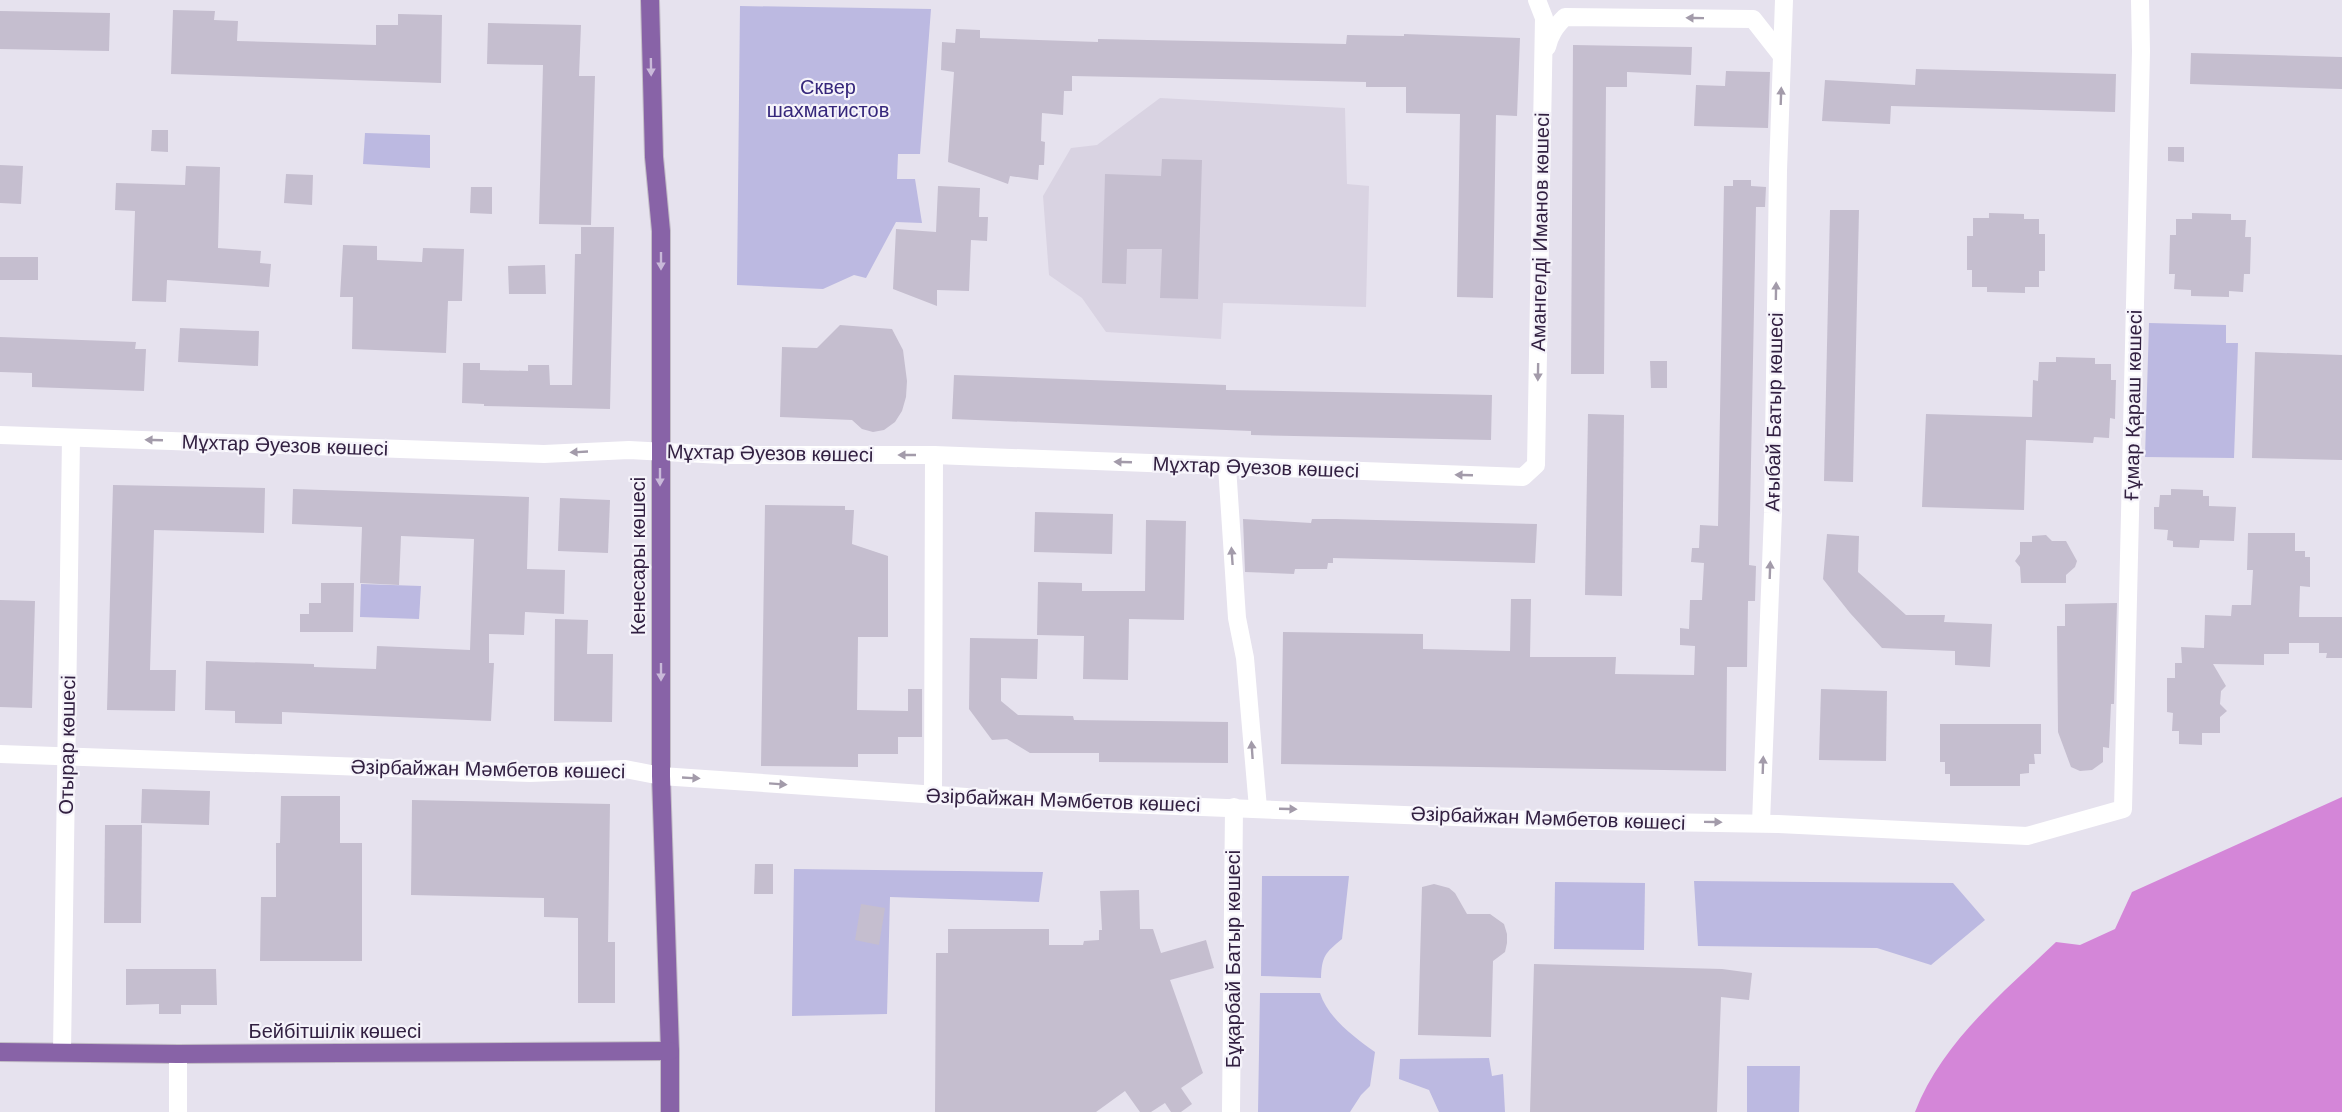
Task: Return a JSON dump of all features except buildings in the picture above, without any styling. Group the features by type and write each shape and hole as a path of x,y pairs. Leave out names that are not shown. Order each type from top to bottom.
{"main road":[{"name":"Кенесары көшесі","path":"650,0 654,157 661,231 661,776 670,1112"},
{"name":"Бейбітшілік көшесі","path":"0,1052 178,1054 670,1051"}],"street":[{"name":"Амангелді Иманов көшесі","path":"1536,465 1544,18 1537,0"},
{"name":"Ағыбай Батыр көшесі","path":"1761,823 1773,513 1778,171 1784,0"},
{"name":"Ғұмар Қараш көшесі","path":"2123,809 2141,62 2140,0"},
{"path":"1543,64 1549,36 1565,17 1753,20 1782,56"},
{"name":"Мұхтар Әуезов көшесі","path":"0,435 544,454 629,450 722,455 934,455 1523,477 1536,465"},
{"name":"Отырар көшесі","path":"62,1052 71,438"},
{"path":"933,796 934,455"},
{"path":"1227,466 1237,618 1245,658 1258,808"},
{"name":"Әзірбайжан Мәмбетов көшесі","path":"0,754 530,773 625,769 661,776 933,796 1533,820 1761,823 2026,836 2123,809"},
{"name":"Бұқарбай Батыр көшесі","path":"1231,1112 1234,807"},
{"path":"178,1054 178,1112"}],"shaded area":[{"path":"1160,98 1345,108 1347,184 1369,186 1366,307 1223,303 1221,339 1106,332 1082,298 1049,275 1043,196 1071,148 1097,145"},
{"path":"2342,797 2342,1112 1915,1112 1941,1063 1958,1041 1995,1000 2056,942 2080,945 2115,929 2132,892"}],"green space":[{"name":"Сквер шахматистов","path":"740,6 931,9 920,154 898,154 897,179 915,179 922,223 896,222 866,278 854,275 823,289 737,285"},
{"path":"365,133 430,135 430,168 363,164"},
{"path":"2149,323 2226,325 2226,343 2238,343 2234,458 2145,457"},
{"path":"361,584 421,586 419,619 360,617"},
{"path":"794,869 1043,872 1039,902 890,897 887,1014 792,1016"},
{"path":"1262,876 1349,876 1342,939 1326,956 1322,965 1321,978 1261,976"},
{"path":"1694,881 1953,883 1985,920 1931,965 1877,948 1698,946"},
{"path":"1555,882 1645,883 1644,950 1554,949"},
{"path":"1260,993 1320,993 1335,1019 1375,1052 1370,1086 1350,1112 1258,1112"},
{"path":"1489,1058 1492,1076 1503,1074 1505,1112 1439,1112 1429,1090 1399,1079 1400,1059"},
{"path":"1747,1066 1800,1066 1799,1112 1747,1112"}]}
